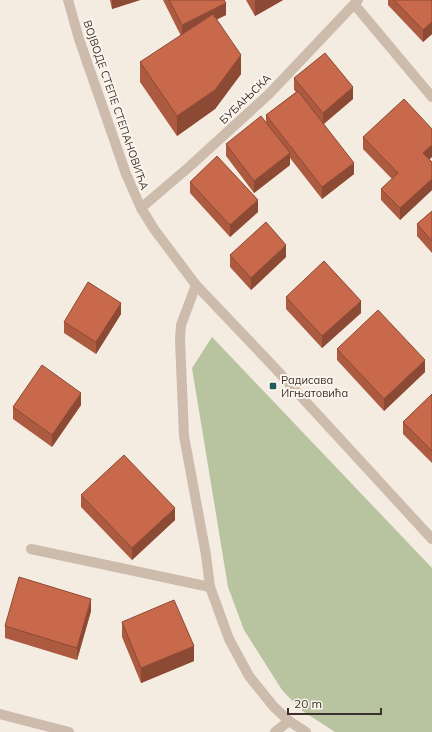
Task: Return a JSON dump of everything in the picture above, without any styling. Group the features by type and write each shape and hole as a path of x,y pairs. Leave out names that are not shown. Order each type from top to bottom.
{"street":[{"name":"ВОЈВОДЕ СТЕПЕ СТЕПАНОВИЋА","path":"68,0 99,100 126,174 141,208 154,229 196,285 273,366 432,539"},
{"name":"БУБАЊСКА","path":"141,208 189,167 269,94 356,2"},
{"path":"356,2 432,97"},
{"path":"196,285 181,325 180,340 184,436 206,555 210,587 229,639 249,676 274,707 289,721 306,732"},
{"path":"31,549 210,587"},
{"path":"0,714 69,732"},
{"path":"275,732 289,721"}],"green space":[{"path":"212,337 432,568 432,732 335,732 301,710 282,690 244,630 228,587 192,368"}],"building":[{"path":"169,0 224,0 226,3 182,25"},
{"path":"394,0 432,0 432,22 423,30"},
{"path":"213,14 241,55 215,90 177,116 140,62"},
{"path":"325,53 353,87 323,113 294,78"},
{"path":"298,91 354,163 322,187 266,115"},
{"path":"404,99 432,129 432,145 423,153 432,162 432,179 400,208 381,189 398,173 363,137"},
{"path":"261,116 290,153 254,181 226,144"},
{"path":"217,156 258,200 230,225 190,182"},
{"path":"432,211 432,241 417,224"},
{"path":"266,222 286,245 251,278 230,255"},
{"path":"324,261 361,301 322,336 286,297"},
{"path":"88,282 121,303 96,342 64,322"},
{"path":"378,310 425,360 384,399 337,349"},
{"path":"42,365 81,393 52,435 13,407"},
{"path":"432,394 432,451 403,422"},
{"path":"124,455 175,508 132,548 81,495"},
{"path":"19,577 91,599 77,648 5,626"},
{"path":"174,600 194,646 141,668 122,622"}],"place":[{"name":"Радисава Игњатовића","path":"273,386"}]}
